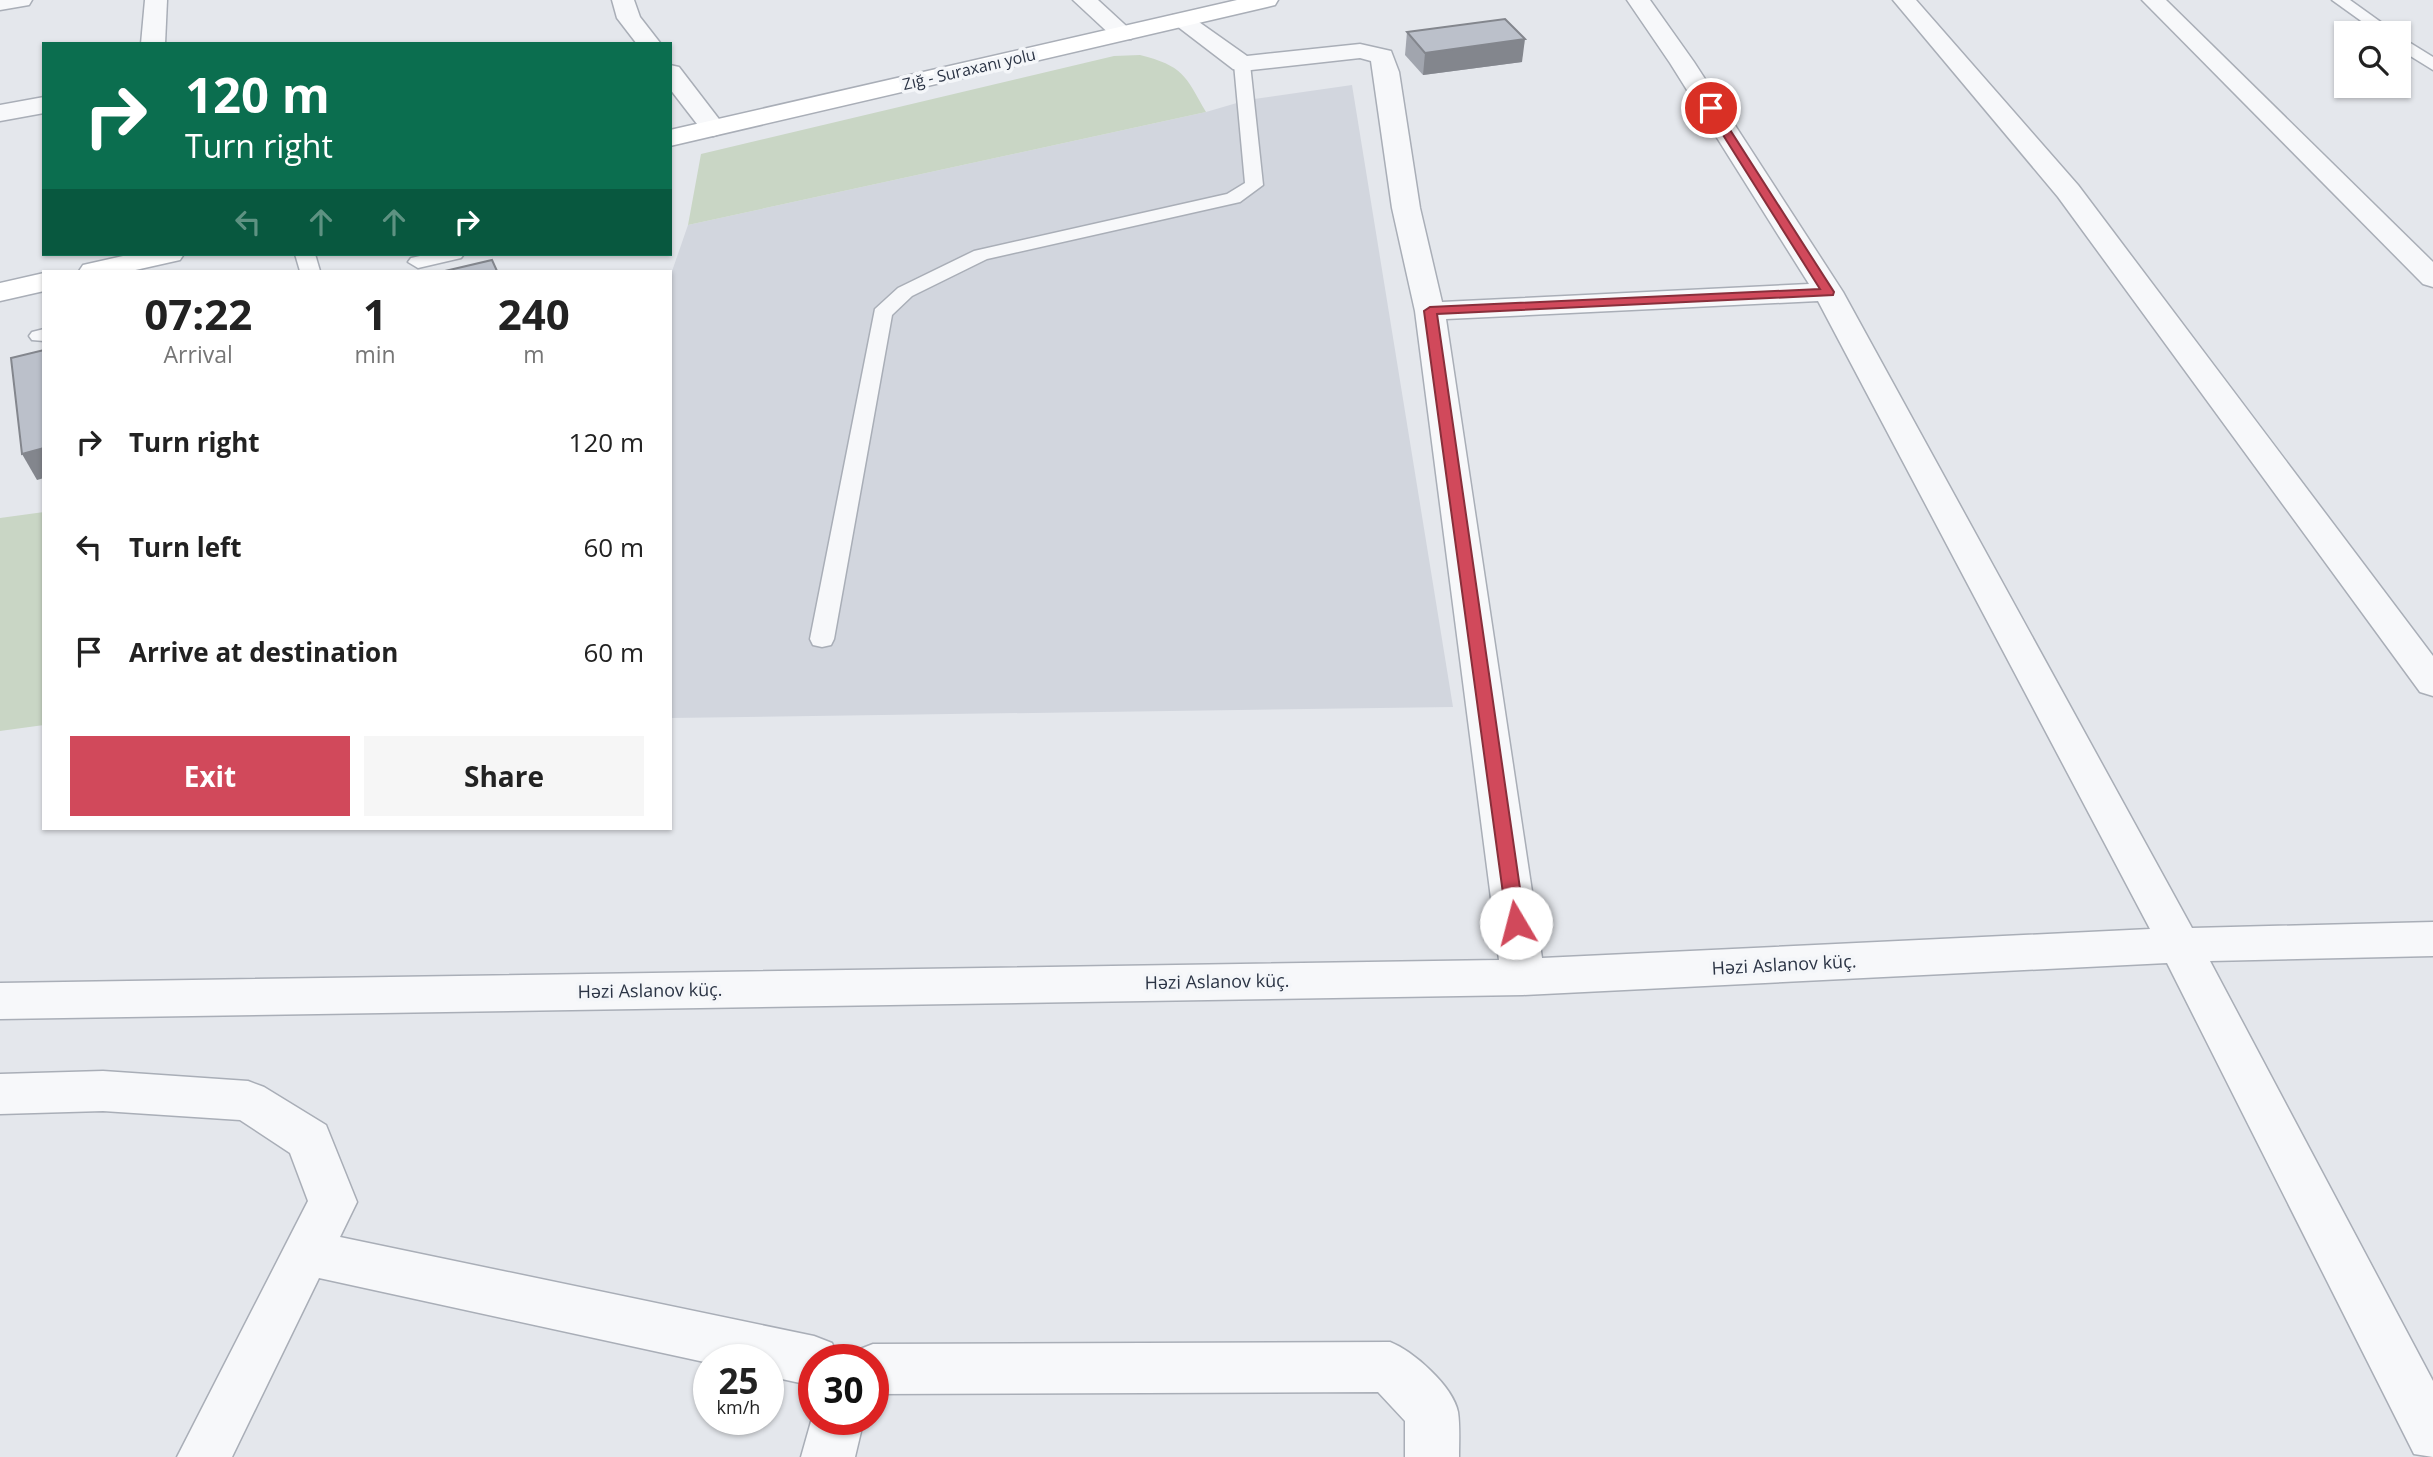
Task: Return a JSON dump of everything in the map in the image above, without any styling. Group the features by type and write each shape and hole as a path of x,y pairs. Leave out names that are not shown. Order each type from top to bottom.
{"main road":[{"name":"Zığ - Suraxanı yolu","path":"672,138 1268,0"},
{"path":"98,270 161,256"},
{"path":"0,292 42,282"}],"street":[{"path":"0,3 21,0"},
{"path":"153,42 156,0"},
{"path":"623,0 629,18 647,42"},
{"path":"1084,0 1123,34"},
{"path":"1638,0 1682,62 1828,292 2180,945 2433,1435"},
{"path":"1904,0 2068,191 2433,683"},
{"path":"2153,0 2433,278"},
{"path":"1181,20 1242,64 1360,51 1382,56 1387,72 1406,208 1430,311 1523,977"},
{"path":"672,75 713,128"},
{"path":"0,113 42,105"},
{"path":"1430,311 1828,292"},
{"name":"Həzi Aslanov küç.","path":"0,1001 1523,977 2180,945 2433,939"},
{"path":"0,1094 103,1091 248,1101 309,1140 334,1202 204,1457"},
{"path":"306,1253 798,1358"},
{"path":"889,1369 1390,1367 1431,1411 1432,1457"},
{"path":"828,1457 833,1435"}],"lane":[{"path":"2340,0 2371,21"},
{"path":"2411,49 2433,65"},
{"path":"822,639 882,313 905,292 981,255 1233,198 1254,185 1242,64"},
{"path":"418,262 445,256"}],"shaded area":[{"path":"1352,85 1453,707 672,718 672,271 688,225 1206,112 1247,100"}],"green space":[{"path":"1140,55 1166,63 1181,74 1206,112 688,225 701,154 1114,56"},
{"path":"42,512 42,725 0,731 0,518"}],"building":[{"path":"1505,19 1525,39 1425,53 1407,32"},
{"path":"492,260 497,270 449,270"},
{"path":"42,350 42,449 22,454 11,358"}],"route":[{"path":"1516,923 1430,311 1828,292 1711,108"}]}
